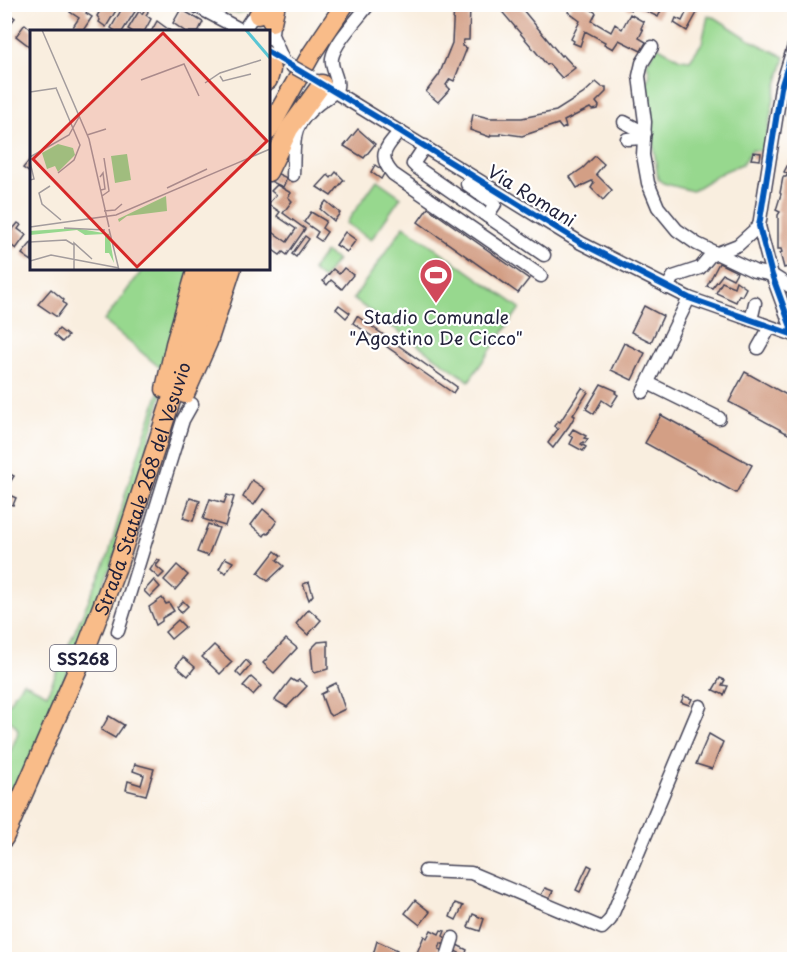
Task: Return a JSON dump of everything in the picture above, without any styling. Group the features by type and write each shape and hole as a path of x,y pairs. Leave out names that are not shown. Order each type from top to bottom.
{"highway":[{"path":"270,127 312,53 345,4"},
{"path":"270,73 277,58"},
{"path":"270,168 289,129 323,84"},
{"name":"SS268","path":"150,468 157,424 175,345 196,270"},
{"name":"Strada Statale 268 del Vesuvio","path":"4,838 93,631 117,567 213,270"},
{"name":"SS268","path":"150,468 171,429 202,356 231,270"}],"street":[{"path":"192,4 242,30"},
{"path":"293,175 297,126 312,108 323,84 338,84 331,61 335,49 369,4"},
{"path":"221,18 267,20"},
{"path":"246,30 247,25 267,20"},
{"path":"270,31 277,58"},
{"path":"792,334 772,275 759,226 781,88 795,46"},
{"path":"652,47 642,63 639,76 644,135 643,155 648,183 658,207 677,230 697,244 753,271 772,275 795,289"},
{"name":"Via Romani","path":"277,58 581,243 689,298 792,334"},
{"path":"624,123 644,135"},
{"path":"400,131 385,149 383,159 386,167 541,276"},
{"path":"627,139 644,135"},
{"path":"425,146 413,164 416,167 544,255"},
{"path":"467,184 495,204 487,216"},
{"path":"667,288 673,277 700,268 710,256 744,241 759,226"},
{"path":"689,298 645,387 719,418"},
{"path":"751,320 755,303"},
{"path":"758,348 770,327"},
{"path":"118,631 183,420 192,404"},
{"path":"425,871 471,873 602,928 610,921 700,706"},
{"path":"446,960 453,938"}],"green space":[{"path":"205,5 261,5 240,13 233,13"},
{"path":"708,16 716,18 750,40 785,57 775,92 764,151 752,150 742,164 723,172 692,191 663,183 658,179 651,126 643,89 650,75 647,63 657,46 680,59 690,60 702,43"},
{"path":"377,180 401,197 371,240 346,223"},
{"name":"Stadio Comunale \"Agostino De Cicco\"","path":"404,226 520,308 469,381 353,299"},
{"path":"325,252 337,260 323,279 312,270"},
{"path":"142,270 193,270 165,372 104,321"},
{"path":"163,380 165,383 131,507 111,566 5,824 5,763 18,730 5,717 5,708 23,682 47,694 109,554 126,491"}],"building":[{"path":"104,4 120,4 106,27 99,22 97,16"},
{"path":"130,4 136,10 123,30 114,30 111,28 124,5"},
{"path":"454,4 470,5 469,40 464,40 462,46 467,48 454,81 450,79 446,85 450,89 438,102 426,92 439,75 452,43"},
{"path":"494,4 518,4 561,56 563,55 575,68 562,78 549,64 547,65"},
{"path":"572,4 582,6 583,4 596,13 592,21 611,32 615,24 622,29 630,14 644,22 639,38 646,42 641,51 619,40 613,49 585,31 580,46 573,43 571,39 580,21 568,12"},
{"path":"664,4 658,17 634,5 631,10 626,8 628,5"},
{"path":"79,5 88,10 86,13 92,17 83,30 71,30 79,18 70,12 74,6 76,8"},
{"path":"689,7 698,11 687,31 674,23 676,18 682,21"},
{"path":"147,9 146,15 151,19 145,30 128,29 139,11 142,14"},
{"path":"181,9 203,22 199,30 183,30 173,23"},
{"path":"4,10 15,18 11,23 4,18"},
{"path":"157,21 169,30 152,30"},
{"path":"25,24 32,30 29,46 16,36"},
{"path":"596,82 606,87 606,92 596,102 598,109 590,108 564,121 566,127 562,129 558,124 522,136 501,133 501,135 490,137 470,130 473,114 489,118 522,118 556,111 583,94"},
{"path":"358,129 375,144 364,158 344,146"},
{"path":"753,152 761,153 760,160 751,159"},
{"path":"793,155 794,187 792,194 794,195 790,210 790,229 793,229 794,265 784,268 780,253 782,252 778,249 778,215 780,212 776,210 783,177 788,174 784,172"},
{"path":"595,156 604,164 596,174 612,190 603,200 591,188 594,183 592,181 577,188 570,177"},
{"path":"30,159 30,173 23,168"},
{"path":"375,165 385,172 381,179 371,172"},
{"path":"274,172 287,178 283,187 270,181"},
{"path":"336,172 344,180 331,196 317,187 328,175 331,178"},
{"path":"277,185 291,193 288,197 292,201 283,213 305,229 287,255 283,252 280,255 270,248 272,244 270,243 270,230 287,242 296,229 277,216 280,212 270,205 276,195 271,191"},
{"path":"326,201 340,213 334,221 320,209"},
{"path":"428,208 529,279 518,293 418,222"},
{"path":"311,212 326,221 322,228 327,232 321,241 315,237 318,232 304,222"},
{"path":"18,223 21,225 18,229 26,235 16,249 7,242 11,236 9,234"},
{"path":"345,232 356,240 347,252 336,245"},
{"path":"305,236 309,239 296,257 292,254"},
{"path":"30,244 30,260 22,254"},
{"path":"719,263 737,272 733,279 723,274 712,288 707,286"},
{"path":"344,268 353,275 342,289 331,280 327,285 323,281 333,269 339,274"},
{"path":"736,281 746,288 736,302 716,293 722,282 734,287"},
{"path":"51,289 64,300 66,305 57,317 38,304"},
{"path":"339,305 350,313 346,318 336,309"},
{"path":"644,306 663,316 651,342 631,332"},
{"path":"357,316 457,387 453,393 353,323"},
{"path":"59,329 68,336 62,342 54,335"},
{"path":"624,343 645,353 632,380 611,370"},
{"path":"745,372 794,399 792,436 729,402"},
{"path":"601,384 617,391 615,393 618,395 611,406 602,400 594,414 586,409"},
{"path":"582,388 588,392 573,415 575,416 569,426 553,448 548,443 558,429 554,426 558,421 560,422"},
{"path":"661,415 752,465 736,493 645,443"},
{"path":"573,429 588,439 581,444 586,447 583,451 570,444 573,438 569,435"},
{"path":"4,471 14,476 4,492"},
{"path":"252,480 265,489 254,505 243,497"},
{"path":"7,494 16,498 13,505 4,502"},
{"path":"227,495 234,497 225,526 203,519 210,499 224,503"},
{"path":"190,498 200,501 193,521 183,518"},
{"path":"263,509 277,521 264,536 251,525"},
{"path":"208,524 219,528 208,556 197,552"},
{"path":"275,551 281,556 277,560 284,566 268,581 258,573"},
{"path":"225,558 233,562 226,573 219,569"},
{"path":"157,559 160,561 156,566 164,573 159,578 150,570"},
{"path":"177,565 188,575 175,590 164,580"},
{"path":"154,580 160,587 150,597 144,591"},
{"path":"309,582 313,595 309,600 303,584"},
{"path":"162,598 174,611 162,618 162,621 156,625 149,607"},
{"path":"183,601 188,606 181,613 177,607"},
{"path":"309,609 321,620 308,635 296,624"},
{"path":"178,620 185,627 171,639 165,632"},
{"path":"286,639 297,648 274,673 263,663"},
{"path":"328,641 328,669 315,673 311,649 318,642"},
{"path":"214,645 232,662 220,674 202,657"},
{"path":"183,657 195,667 188,676 176,666"},
{"path":"246,660 251,665 241,677 236,672"},
{"path":"251,677 261,686 253,695 243,686"},
{"path":"720,678 725,680 722,685 728,686 724,695 713,690"},
{"path":"291,679 296,682 299,680 307,686 287,707 275,700"},
{"path":"336,683 345,709 331,716 321,694 327,691 326,688"},
{"path":"684,696 692,699 689,705 681,702"},
{"path":"109,716 124,725 115,738 101,730"},
{"path":"709,734 723,742 712,769 696,764"},
{"path":"135,764 154,769 146,795 126,790 128,781 141,785 144,775 133,771"},
{"path":"588,865 592,867 580,892 576,890"},
{"path":"545,888 553,891 549,899 541,895"},
{"path":"415,900 430,912 420,925 405,913"},
{"path":"455,903 463,906 456,920 450,917"},
{"path":"473,914 484,919 480,931 468,927"},
{"path":"431,930 439,934 441,930 445,931 444,945 441,943 439,949 444,951 441,960 422,960 416,955 424,936 427,938"},
{"path":"377,941 397,950 393,959 372,958"},
{"path":"455,944 467,950 465,956 455,951"}],"cycle path":[{"path":"790,333 791,327 772,275 759,226 781,88 794,46"},
{"path":"270,53 581,243 689,298 794,335"}],"place":[{"name":"Stadio Comunale \"Agostino De Cicco\"","path":"436,304"}]}
